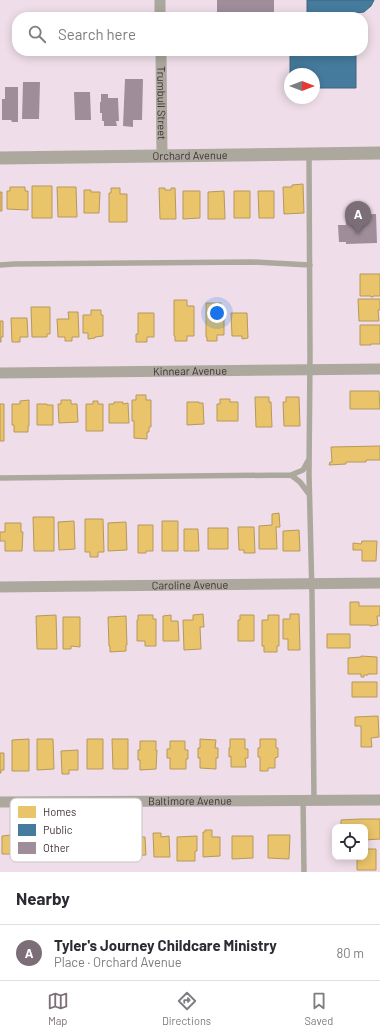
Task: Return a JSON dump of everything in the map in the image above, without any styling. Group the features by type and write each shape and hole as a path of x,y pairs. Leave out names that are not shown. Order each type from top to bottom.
{"street":[{"path":"160,0 160,12"},
{"name":"Trumbull Street","path":"161,56 162,156"},
{"name":"Orchard Avenue","path":"0,158 380,153"},
{"name":"Kinnear Avenue","path":"0,373 380,369"},
{"name":"Caroline Avenue","path":"0,587 380,583"},
{"name":"Baltimore Avenue","path":"142,801 380,800"},
{"name":"Baltimore Avenue","path":"0,802 10,802"}],"lane":[{"path":"304,872 308,800 312,584 310,494 309,154"},
{"path":"0,265 131,262 252,262 310,265"},
{"path":"0,478 291,475 303,470 310,458"},
{"path":"291,475 300,482 310,494"}],"building: Homes":[{"path":"303,184 304,213 284,214 283,187 292,187 292,185"},
{"path":"32,186 52,186 52,218 32,218"},
{"path":"10,187 25,187 25,191 28,191 28,210 7,209 7,191 10,191"},
{"path":"57,187 76,187 77,217 58,217"},
{"path":"111,188 120,188 120,194 127,194 127,222 109,222 109,193 111,193"},
{"path":"159,188 171,190 171,188 175,188 176,219 160,219"},
{"path":"84,190 100,192 99,213 84,213"},
{"path":"183,191 200,191 200,218 183,219"},
{"path":"224,191 225,219 208,219 208,192"},
{"path":"234,191 250,191 250,218 234,218"},
{"path":"258,191 274,191 274,218 259,218"},
{"path":"0,192 2,192 2,211 0,211"},
{"path":"360,274 380,274 380,296 360,296"},
{"path":"358,299 380,299 380,310 378,310 379,321 359,321"},
{"path":"174,300 187,300 187,306 194,306 194,336 187,336 187,341 175,341"},
{"path":"206,303 221,303 221,307 224,307 224,335 217,335 217,341 207,341"},
{"path":"31,307 50,307 50,334 47,334 47,337 32,337"},
{"path":"91,310 101,310 101,315 103,315 103,336 88,339 88,333 83,333 83,315 91,315"},
{"path":"68,312 78,312 79,337 72,337 72,341 65,341 65,337 58,337 57,319 69,319"},
{"path":"138,313 154,313 154,337 147,337 147,342 136,342 136,334 138,334"},
{"path":"231,313 247,313 248,338 242,339 242,336 232,336"},
{"path":"11,318 27,318 28,337 20,337 20,342 12,342"},
{"path":"0,321 3,321 3,337 1,337 1,342 0,342"},
{"path":"360,325 380,325 380,344 360,345"},
{"path":"350,391 379,391 380,409 350,409"},
{"path":"136,395 146,395 146,400 151,400 151,427 149,427 149,432 147,432 147,439 134,438 132,400 136,400"},
{"path":"255,397 269,397 269,402 271,402 272,427 256,427"},
{"path":"286,397 299,397 300,426 284,426 283,402 286,402"},
{"path":"220,399 230,399 230,402 238,402 238,421 217,421 217,404 220,404"},
{"path":"29,400 28,432 14,432 14,425 12,425 12,404 20,404 20,401"},
{"path":"61,400 71,400 71,404 77,404 78,422 59,423 58,404 61,404"},
{"path":"93,401 98,401 98,404 103,404 103,431 86,431 86,404 93,404"},
{"path":"114,402 123,402 123,404 128,403 129,423 109,423 109,404 114,404"},
{"path":"187,402 203,403 204,424 187,425"},
{"path":"0,404 4,404 4,441 0,441"},
{"path":"37,404 53,405 53,425 37,425"},
{"path":"380,446 380,460 366,460 366,462 346,462 346,464 329,465 330,462 332,462 331,447"},
{"path":"279,513 280,527 276,527 277,549 259,549 259,526 272,525 272,514"},
{"path":"33,517 54,517 54,551 34,551"},
{"path":"85,519 103,519 104,552 98,552 98,557 90,557 90,552 85,552"},
{"path":"74,521 75,549 59,550 58,522"},
{"path":"162,521 178,521 178,551 162,551"},
{"path":"126,522 127,550 108,551 108,523"},
{"path":"5,523 21,523 21,532 23,532 22,551 5,551 5,541 0,541 0,532 5,532"},
{"path":"138,525 153,525 153,551 138,553"},
{"path":"238,527 254,527 255,553 244,553 244,550 239,550"},
{"path":"208,528 228,528 228,549 208,549"},
{"path":"184,529 198,529 199,551 184,551"},
{"path":"299,530 300,551 283,551 283,531"},
{"path":"362,541 377,541 376,561 362,561 362,550 353,550 353,543 361,544"},
{"path":"350,602 359,602 359,606 380,606 380,616 377,616 378,625 350,625"},
{"path":"203,614 204,627 200,627 201,649 184,650 183,620 193,620 193,615"},
{"path":"290,614 299,614 300,650 288,650 288,639 283,639 283,619 290,619"},
{"path":"56,615 57,649 37,649 36,616"},
{"path":"138,615 153,615 153,619 156,619 156,646 145,646 145,641 137,641"},
{"path":"171,615 171,621 178,621 179,641 163,641 163,616"},
{"path":"240,615 254,615 254,641 238,641 238,620 240,620"},
{"path":"268,615 279,615 279,646 277,646 277,652 264,652 264,646 262,646 262,620 268,620"},
{"path":"126,616 126,651 110,652 108,617"},
{"path":"63,617 80,617 80,647 71,646 71,649 63,649"},
{"path":"327,634 350,634 350,648 327,648"},
{"path":"361,656 377,657 377,674 368,674 361,677 361,674 348,674 348,658"},
{"path":"352,682 377,682 377,697 352,697"},
{"path":"378,716 379,737 371,738 372,747 361,747 361,726 355,726 355,717"},
{"path":"29,739 29,771 12,771 12,740"},
{"path":"37,739 53,739 54,769 37,770"},
{"path":"87,739 103,739 103,769 87,769"},
{"path":"112,739 128,739 128,769 113,769"},
{"path":"200,739 216,740 215,748 218,748 218,758 216,758 216,769 200,768 198,748 200,748"},
{"path":"230,739 245,739 245,749 248,749 248,758 245,758 246,767 231,767 231,756 229,757"},
{"path":"260,739 276,739 278,757 275,758 275,768 268,768 268,771 260,771 260,757 258,757 258,748 260,748"},
{"path":"140,741 156,741 156,769 140,770 138,750 140,750"},
{"path":"170,741 185,741 185,750 188,750 186,769 170,769 170,758 167,758 167,749 170,749"},
{"path":"78,750 78,770 69,770 69,774 62,774 61,751"},
{"path":"0,753 4,753 4,770 1,770 1,773 0,773"},
{"path":"380,819 380,839 368,840 368,824 341,824 341,820"},
{"path":"205,830 212,830 212,837 220,837 220,856 203,857 203,832 205,832"},
{"path":"153,833 161,833 161,837 169,836 170,857 154,857"},
{"path":"10,835 10,854 2,854 2,836"},
{"path":"268,835 290,835 289,859 268,858"},
{"path":"197,836 195,861 177,861 177,837"},
{"path":"232,836 253,836 253,858 232,859"},
{"path":"142,837 145,837 146,855 142,855"},
{"path":"368,849 376,849 376,870 357,870 357,860 368,860"}],"building: Public":[{"path":"307,0 374,0 371,6 364,12 307,12"},
{"path":"290,56 356,56 356,88 320,88 320,68 290,68"}],"building: Other":[{"path":"217,0 274,0 274,12 217,12"},
{"path":"125,79 143,79 142,120 133,120 133,127 123,126"},
{"path":"23,82 40,82 39,119 22,119"},
{"path":"5,87 18,87 18,122 2,120 2,99 5,99"},
{"path":"74,92 90,92 91,120 75,120"},
{"path":"101,94 108,94 108,98 118,98 119,121 116,121 117,126 104,126 104,121 102,121 102,113 100,113"},
{"path":"376,214 377,243 346,244 346,242 339,242 338,225 346,225 345,215"}],"place":[{"name":"Tyler's Journey Childcare Ministry","path":"358,234"}]}
